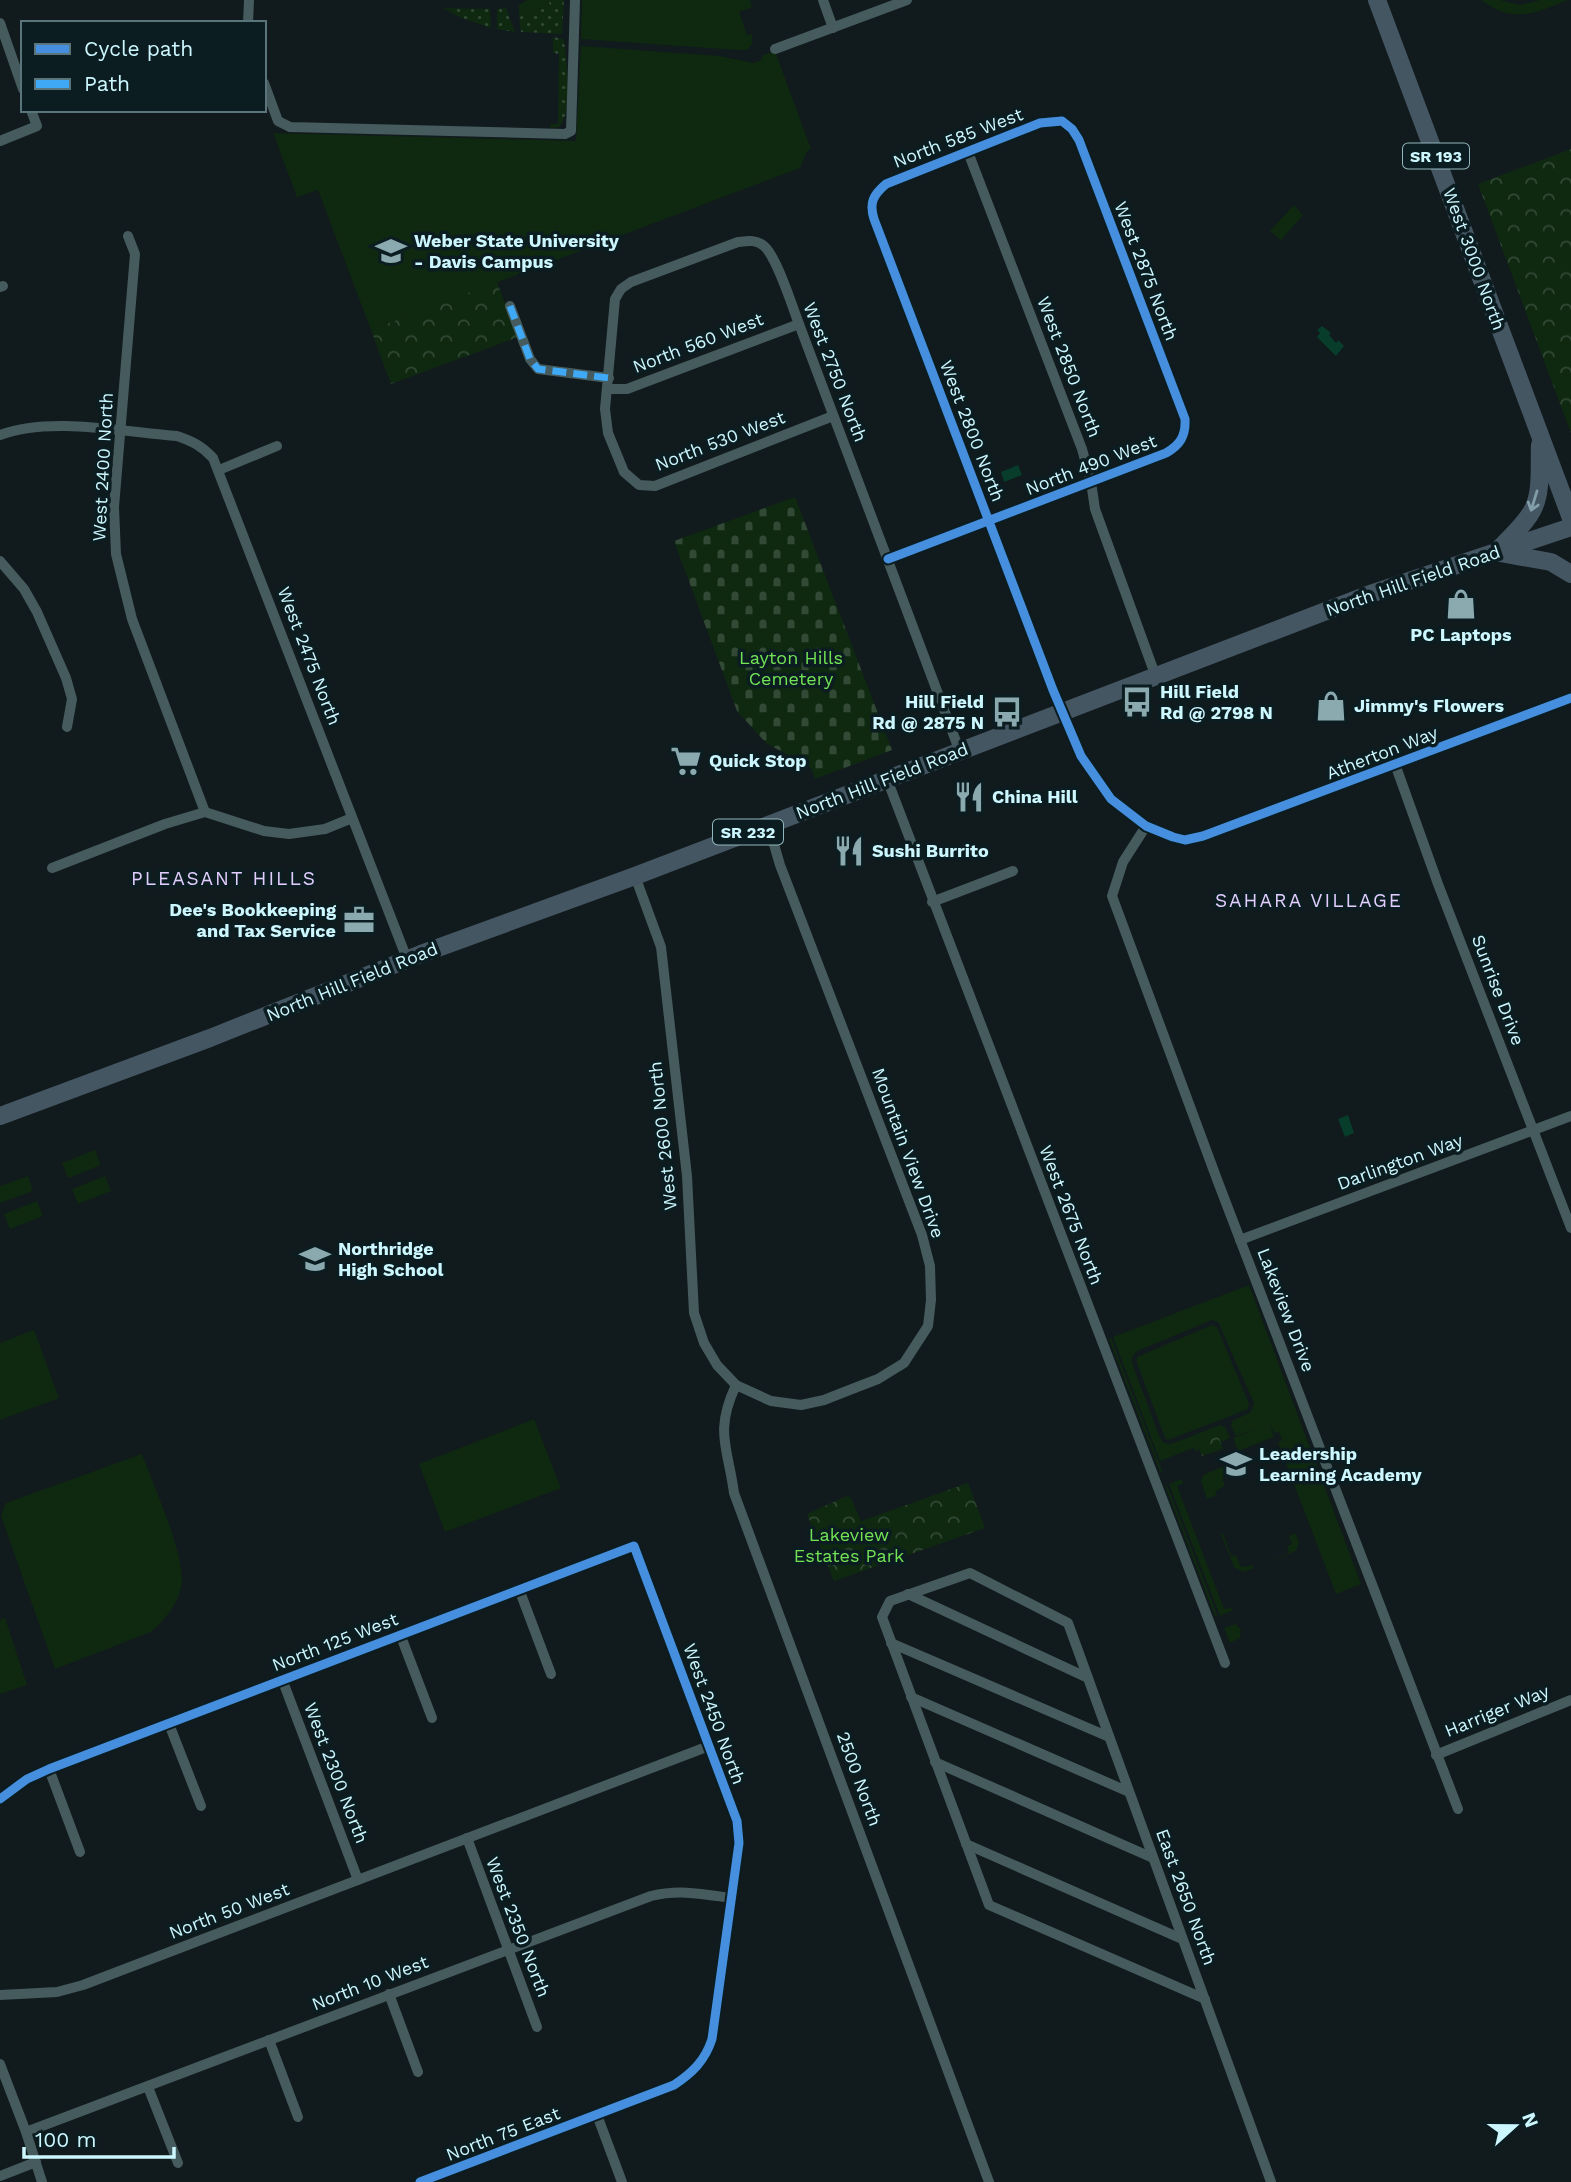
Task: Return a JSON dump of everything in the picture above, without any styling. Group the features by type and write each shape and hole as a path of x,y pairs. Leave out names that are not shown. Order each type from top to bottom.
{"main road":[{"name":"West 3000 North","path":"1377,0 1571,518"},
{"path":"1497,552 1529,516 1534,506 1538,490 1540,438"},
{"path":"1548,457 1571,474"},
{"name":"North Hill Field Road","path":"0,1116 1373,593 1571,527"},
{"path":"1497,552 1551,562 1571,574"}],"street":[{"path":"248,21 249,0"},
{"path":"266,88 278,121 290,127 565,134 571,131 575,0"},
{"path":"823,0 834,28"},
{"path":"775,49 907,0"},
{"path":"0,23 21,83"},
{"path":"0,141 37,126 32,112"},
{"name":"North 585 West","path":"872,200 886,184 1040,123 1062,121"},
{"name":"West 2875 North","path":"1062,121 1072,129 1079,140 1142,305 1185,419 1183,438"},
{"name":"West 2850 North","path":"968,152 1082,449 1095,509 1156,677"},
{"name":"West 2800 North","path":"872,200 874,219 1082,757 1111,799 1146,826 1185,840 1203,836"},
{"name":"West 2400 North","path":"128,236 135,254 114,507 116,554 132,619 205,813"},
{"name":"West 2750 North","path":"609,384 615,299 621,289 631,282 737,242 752,240 763,245 771,254 799,324 960,752"},
{"name":"North 560 West","path":"510,306 530,359 538,369 627,389 799,324"},
{"name":"North 530 West","path":"609,384 605,408 608,433 624,472 639,485 655,486 833,416"},
{"name":"West 2475 North","path":"0,435 33,426 56,425 177,436 205,448 219,470 407,960"},
{"name":"North 490 West","path":"888,559 1166,453 1177,447 1183,438"},
{"path":"219,470 277,446"},
{"path":"0,561 24,589 66,678 72,699 67,727"},
{"name":"Atherton Way","path":"1203,836 1571,698"},
{"name":"Sunrise Drive","path":"1395,764 1438,884 1571,1228"},
{"name":"West 2675 North","path":"887,779 1225,1663"},
{"path":"52,868 165,824 205,813 264,831 289,834 325,829 352,818"},
{"name":"Mountain View Drive","path":"736,1385 771,1401 801,1405 824,1400 878,1379 904,1363 927,1331 931,1300 930,1266 922,1235 780,865 768,824"},
{"name":"Lakeview Drive","path":"1146,826 1123,862 1112,896 1458,1810"},
{"path":"932,902 1013,871"},
{"name":"West 2600 North","path":"635,876 661,947 687,1176 694,1313 704,1343 717,1365 736,1385"},
{"name":"Darlington Way","path":"1240,1240 1571,1116"},
{"name":"2500 North","path":"736,1385 729,1399 722,1429 734,1493 989,2182"},
{"name":"North 125 West","path":"0,1799 27,1779 49,1769 634,1546"},
{"name":"West 2450 North","path":"597,2115 674,2085 697,2068 708,2052 739,1843 737,1821 634,1546"},
{"name":"East 2650 North","path":"908,1594 970,1573 1068,1623 1271,2182"},
{"path":"519,1589 551,1674"},
{"path":"1088,1678 908,1594 890,1601 881,1616 989,1905 1205,2000"},
{"path":"400,1634 432,1718"},
{"path":"891,1643 1109,1737"},
{"name":"West 2300 North","path":"282,1679 358,1880"},
{"path":"911,1697 1129,1792"},
{"name":"Harriger Way","path":"1436,1755 1571,1700"},
{"path":"169,1724 201,1806"},
{"name":"West 2450 North","path":"467,1839 709,1746"},
{"path":"935,1762 1153,1858"},
{"path":"49,1769 80,1852"},
{"name":"North 50 West","path":"0,1995 57,1992 83,1985 467,1839"},
{"name":"West 2350 North","path":"467,1839 537,2027"},
{"path":"966,1844 1182,1939"},
{"name":"North 10 West","path":"26,2132 651,1896 686,1891 731,1898"},
{"path":"388,1994 418,2072"},
{"path":"269,2040 298,2117"},
{"path":"0,2064 42,2182"},
{"path":"148,2087 178,2163"},
{"path":"597,2115 622,2182"},
{"name":"North 75 East","path":"420,2182 597,2115"},
{"path":"0,2176 36,2162"}],"green space":[{"path":"527,0 548,0 550,5 519,17 519,5"},
{"path":"548,0 564,0 562,34 521,32 519,17 550,5"},
{"path":"582,0 750,0 752,7 739,12 747,35 752,34 752,44 747,50 737,50 581,39"},
{"path":"1481,0 1500,0 1520,5 1540,0 1568,0 1534,12 1514,14"},
{"path":"443,8 490,9 491,28 462,18"},
{"path":"506,8 515,32 497,29 497,9"},
{"path":"553,37 564,39 568,98 564,120 559,127 550,128 551,124 558,124 559,54 553,53"},
{"path":"581,46 719,56 754,63 761,60 763,55 775,51 811,149 807,151 800,168 371,330 318,190 297,197 273,133 576,141"},
{"path":"1571,149 1571,433 1478,184"},
{"path":"1294,205 1303,215 1281,240 1270,231"},
{"path":"497,282 518,337 391,384 371,330"},
{"name":"Layton Hills Cemetery","path":"795,497 892,750 815,779 811,768 766,743 737,711 674,541"},
{"path":"95,1150 101,1165 68,1178 62,1163"},
{"path":"28,1176 33,1191 0,1203 0,1186"},
{"path":"105,1176 111,1191 78,1204 72,1189"},
{"path":"37,1201 43,1216 10,1229 4,1214"},
{"path":"1249,1285 1361,1584 1336,1594 1278,1442 1282,1440 1279,1432 1274,1433 1269,1423 1274,1437 1238,1451 1233,1438 1262,1427 1236,1436 1231,1426 1232,1421 1251,1412 1254,1403 1218,1322 1212,1320 1137,1351 1132,1357 1164,1443 1171,1444 1220,1425 1225,1427 1230,1438 1221,1442 1217,1433 1196,1441 1199,1450 1193,1448 1160,1461 1113,1337"},
{"path":"1212,1325 1217,1327 1249,1404 1248,1409 1168,1440 1165,1438 1137,1357"},
{"path":"34,1330 59,1398 0,1420 0,1343"},
{"path":"1111,1338 1163,1473 1109,1339"},
{"path":"534,1419 561,1488 445,1532 419,1464"},
{"path":"1217,1432 1223,1449 1202,1456 1196,1441"},
{"path":"142,1454 175,1541 182,1575 179,1595 161,1623 151,1632 55,1669 1,1516 6,1503"},
{"path":"1234,1462 1238,1471 1222,1477 1225,1486 1217,1490 1215,1496 1207,1499 1201,1481 1203,1475"},
{"path":"1181,1479 1184,1483 1177,1486 1224,1609 1233,1610 1220,1616 1169,1484"},
{"name":"Lakeview Estates Park","path":"968,1483 985,1528 834,1581 807,1514 847,1496 851,1498 861,1521"},
{"path":"1167,1485 1218,1617 1215,1616"},
{"path":"1223,1533 1231,1556 1236,1555 1241,1567 1252,1565 1254,1568 1243,1572 1234,1567 1221,1534"},
{"path":"1296,1533 1299,1543 1296,1551 1257,1567 1289,1553 1287,1546 1292,1544 1289,1536"},
{"path":"5,1618 27,1685 0,1694 0,1620"},
{"path":"1236,1624 1241,1630 1240,1638 1230,1643 1224,1628"}],"shaded area":[{"path":"1322,326 1331,333 1329,335 1336,343 1338,340 1344,346 1336,356 1317,337 1320,333 1317,330"},
{"path":"1018,465 1022,475 1004,482 1001,472"},
{"path":"1348,1115 1354,1133 1345,1137 1338,1119"}],"marked path":[{"path":"510,306 530,359 538,369 609,378"}],"cycle path":[{"path":"888,559 964,530 997,518 1166,453 1175,447 1183,435 1185,419 1079,140 1072,129 1062,121 1040,123 886,184 875,196 872,208 874,219 1053,690 1081,756 1111,799 1146,826 1185,840 1203,836 1571,698"},
{"path":"0,1799 27,1779 49,1769 634,1546 737,1821 739,1843 712,2039 697,2066 674,2085 420,2182"}],"place":[{"name":"Weber State University - Davis Campus","path":"391,251"},
{"name":"PC Laptops","path":"1461,604"},
{"name":"Hill Field Rd @ 2798 N","path":"1137,702"},
{"name":"Jimmy's Flowers","path":"1331,706"},
{"name":"Hill Field Rd @ 2875 N","path":"1007,712"},
{"name":"Quick Stop","path":"686,761"},
{"name":"China Hill","path":"969,797"},
{"name":"Sushi Burrito","path":"849,851"},
{"name":"Dee's Bookkeeping and Tax Service","path":"359,920"},
{"name":"Northridge High School","path":"315,1259"},
{"name":"Leadership Learning Academy","path":"1236,1464"}],"district":[{"name":"PLEASANT HILLS","path":"224,878"},
{"name":"SAHARA VILLAGE","path":"1309,900"}]}
